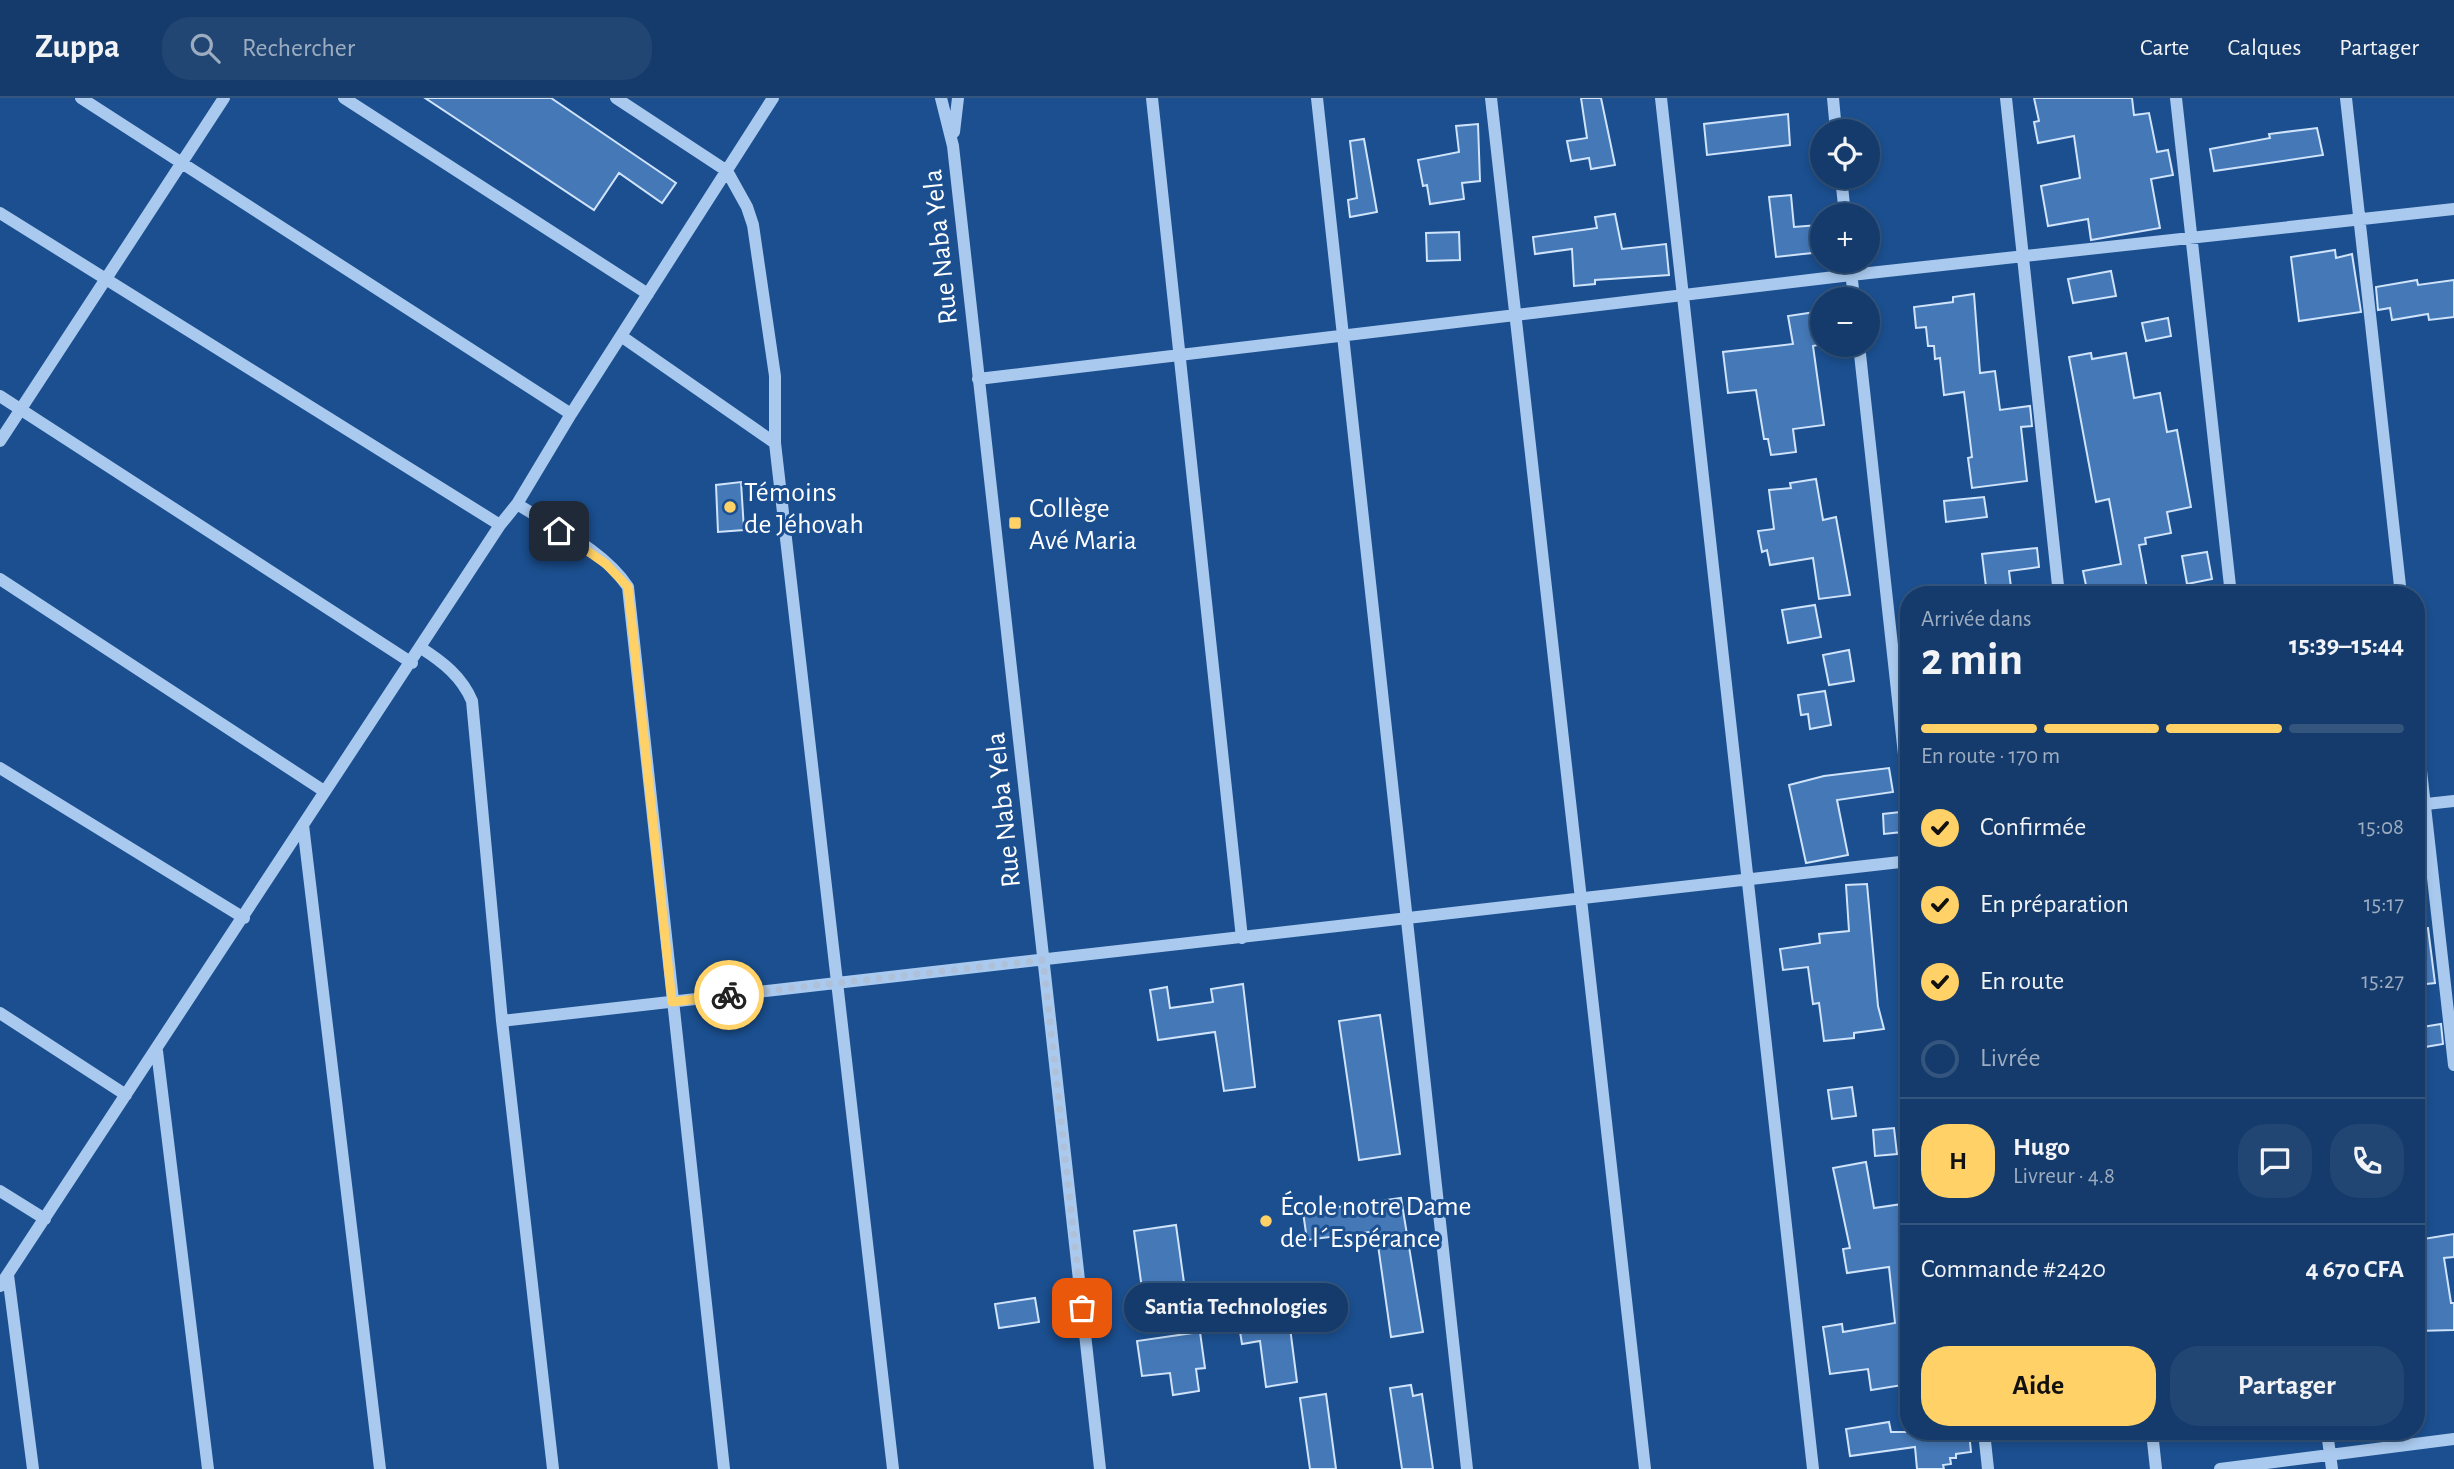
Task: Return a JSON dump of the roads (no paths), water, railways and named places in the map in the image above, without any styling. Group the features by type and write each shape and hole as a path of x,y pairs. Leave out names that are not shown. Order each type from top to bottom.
{"street":[{"path":"81,98 571,414"},
{"path":"0,441 224,98"},
{"path":"344,98 648,294"},
{"path":"615,98 727,171 747,207 753,225 775,376 775,443 893,1469"},
{"path":"0,1286 158,1051 324,791 412,663 500,525 517,504 571,414 773,98"},
{"path":"942,98 953,146"},
{"path":"953,146 958,98"},
{"path":"1152,98 1242,938"},
{"path":"1317,98 1467,1469"},
{"path":"1491,98 1645,1469"},
{"path":"1661,98 1813,1469"},
{"path":"1833,98 1835,119"},
{"path":"2006,98 2058,586"},
{"path":"2176,98 2230,586"},
{"path":"2346,98 2400,586"},
{"name":"Rue Naba Yela","path":"953,146 1100,1469"},
{"path":"978,379 1851,275 2454,209"},
{"path":"0,213 500,525"},
{"path":"1851,275 1852,287"},
{"path":"621,336 775,443"},
{"path":"1860,357 1900,718"},
{"path":"0,396 412,663"},
{"path":"517,504 588,551 620,576 628,587 724,1469"},
{"path":"0,579 324,791"},
{"path":"421,648 439,659 466,686 472,701 502,1021 552,1469"},
{"path":"0,768 244,918"},
{"path":"2425,804 2454,801"},
{"path":"303,825 380,1469"},
{"path":"2425,836 2454,1065"},
{"path":"502,1021 1900,862"},
{"path":"0,1013 126,1095"},
{"path":"158,1051 208,1469"},
{"path":"0,1191 45,1219"},
{"path":"8,1275 33,1469"},
{"path":"2220,1469 2331,1463 2454,1439"},
{"path":"1985,1440 1988,1469"},
{"path":"2153,1440 2156,1469"},
{"path":"2328,1440 2331,1463"}],"place":[{"name":"Témoins de Jéhovah","path":"730,507"},
{"name":"Collège Avé Maria","path":"1015,523"},
{"name":"École notre Dame de l´Espérance","path":"1266,1221"},
{"name":"Santia Technologies","path":"1082,1308"}]}
